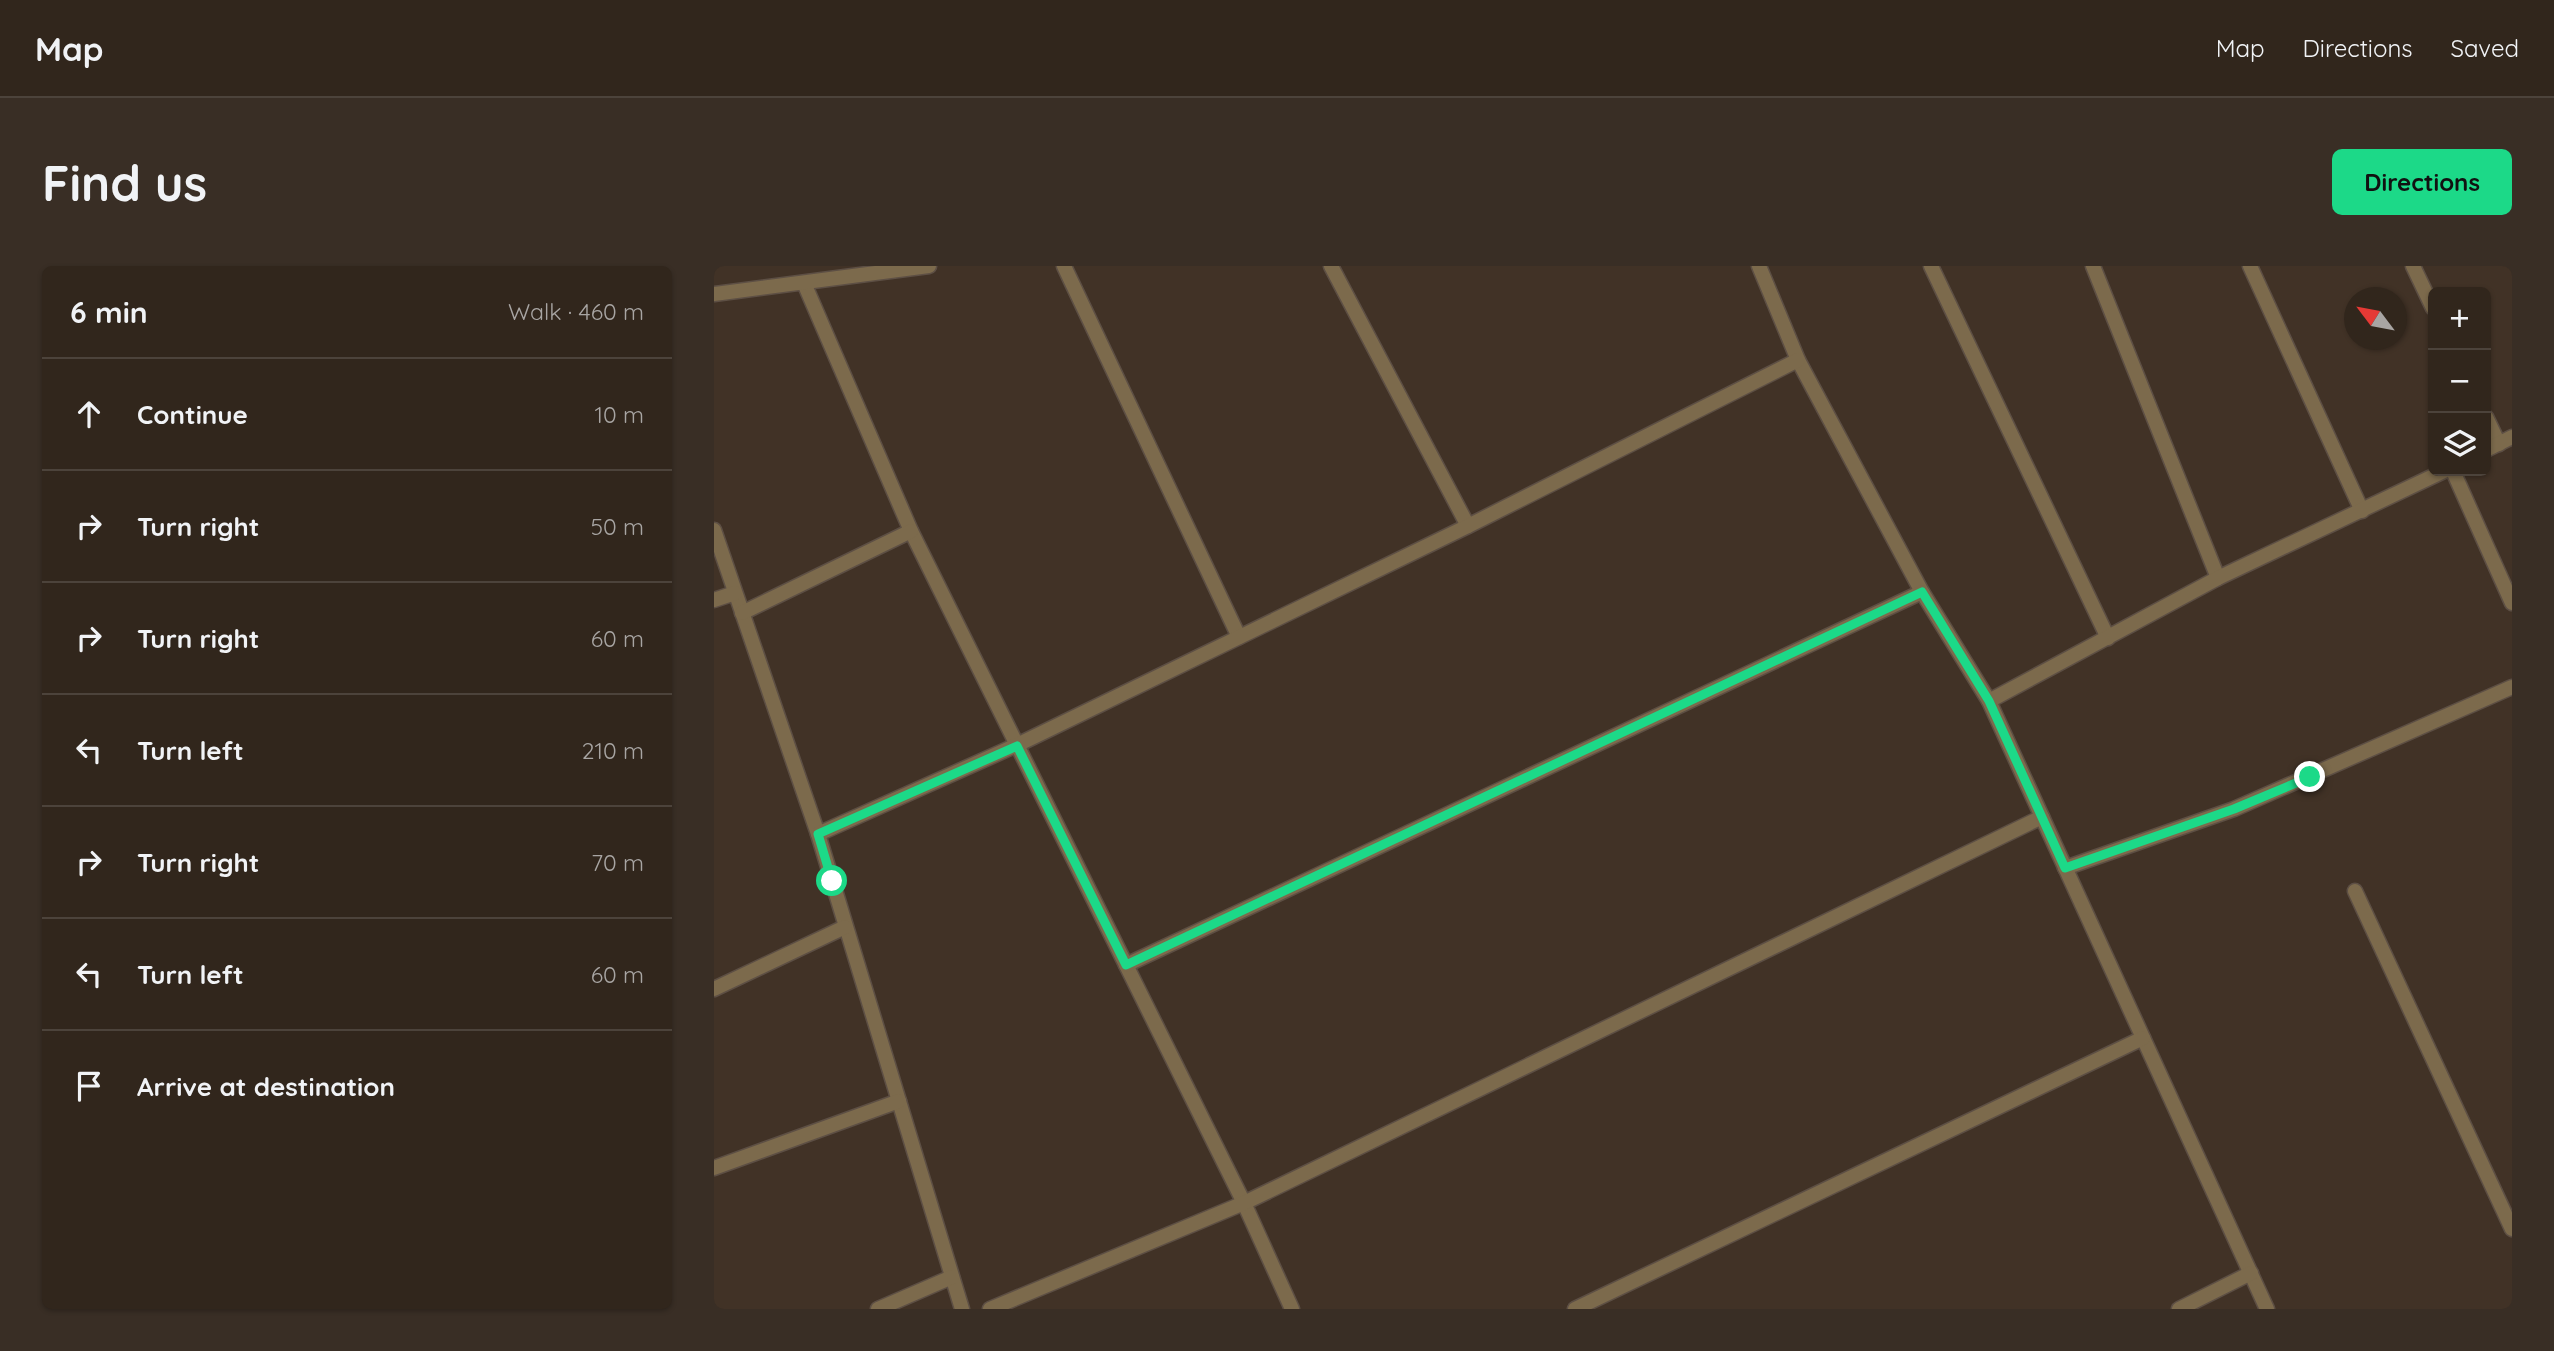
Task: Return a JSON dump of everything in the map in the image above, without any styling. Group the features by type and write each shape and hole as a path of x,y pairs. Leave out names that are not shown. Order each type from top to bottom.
{"street":[{"path":"714,293 929,266"},
{"path":"1064,266 1240,638"},
{"path":"1331,266 1468,526"},
{"path":"1759,266 1798,360 1922,592 1989,701 2267,1309"},
{"path":"1931,266 2108,638"},
{"path":"2093,266 2218,579"},
{"path":"2250,266 2362,510"},
{"path":"2413,266 2428,298"},
{"path":"804,283 911,531 1244,1203 1292,1309"},
{"path":"818,834 1017,746 1468,526 1798,360"},
{"path":"2491,427 2499,444"},
{"path":"1989,701 2218,579 2433,476"},
{"path":"2455,476 2512,603"},
{"path":"714,530 818,834 962,1309"},
{"path":"742,613 911,531"},
{"path":"1126,965 1922,592"},
{"path":"714,600 735,593"},
{"path":"2065,868 2234,809 2512,687"},
{"path":"990,1309 1244,1203 2042,817"},
{"path":"2355,891 2512,1229"},
{"path":"714,989 845,927"},
{"path":"1575,1309 2143,1038"},
{"path":"714,1168 899,1101"},
{"path":"2179,1309 2251,1273"},
{"path":"878,1309 952,1277"}],"route":[{"path":"832,881 818,834 1017,746 1126,965 1922,592 1989,701 2065,868 2234,809 2310,777"}]}
